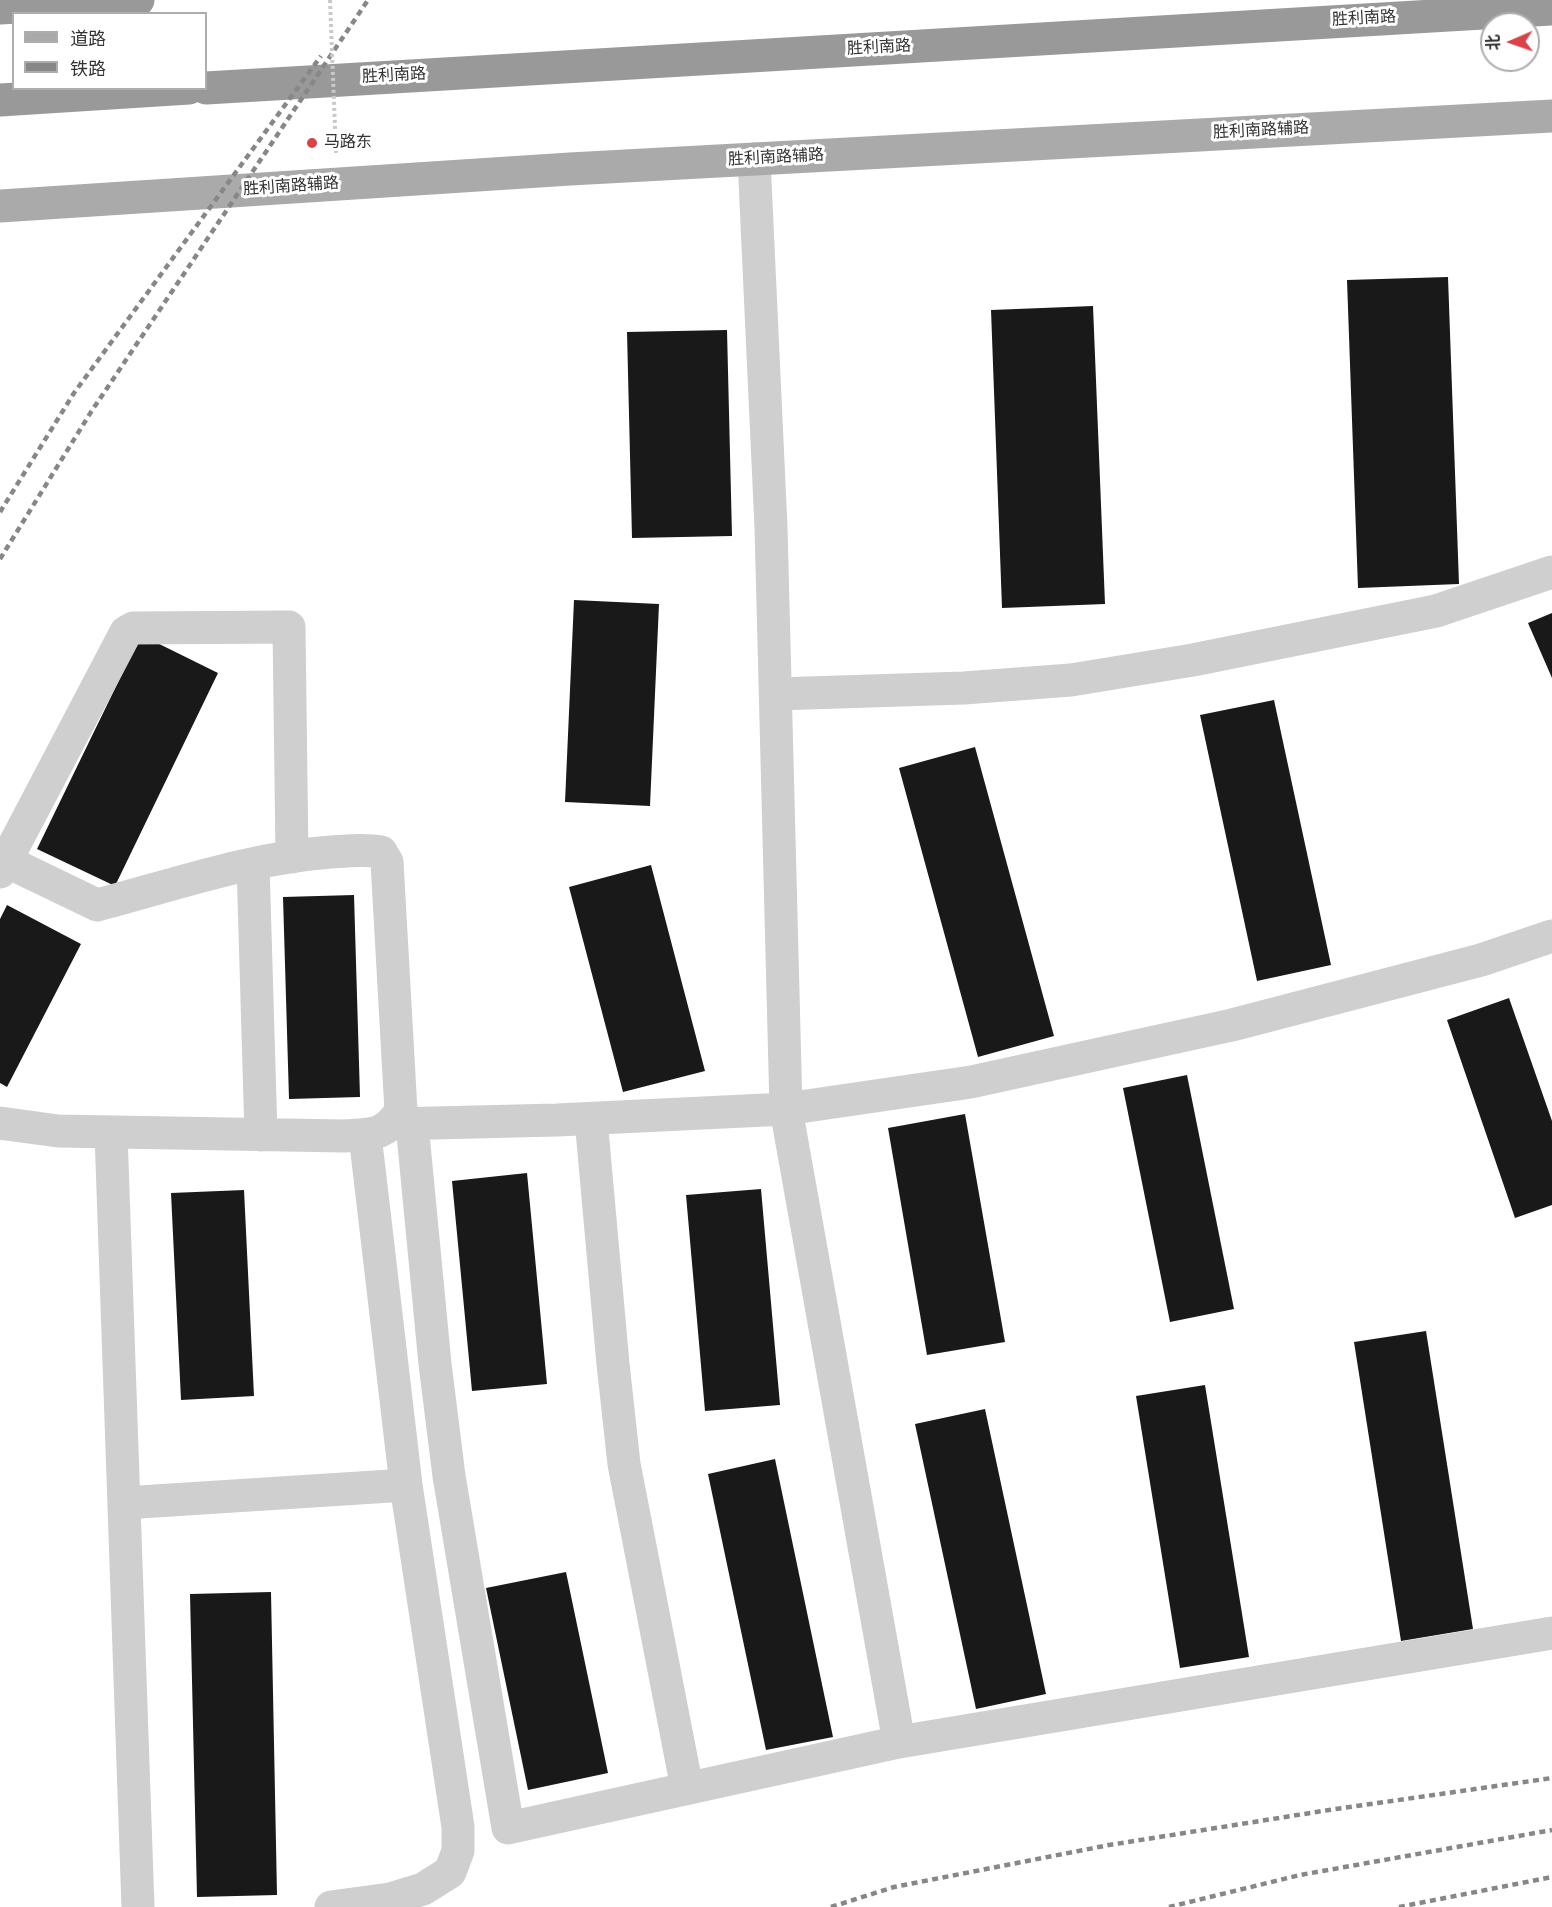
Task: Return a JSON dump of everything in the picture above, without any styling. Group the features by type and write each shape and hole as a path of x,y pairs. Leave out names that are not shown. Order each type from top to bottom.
{"highway":[{"path":"0,8 138,0"},
{"name":"胜利南路","path":"207,87 1552,9"},
{"path":"0,100 158,90"}],"main road":[{"name":"胜利南路辅路","path":"0,206 581,168 1552,116"}],"street":[{"path":"754,159 771,527 786,1109 899,1742"},
{"path":"776,694 964,688 1071,680 1193,660 1436,611 1552,572"},
{"path":"292,857 289,627 133,628 126,632 3,866 97,905 225,869 292,857 368,849 381,852 387,862 401,1111 390,1127 406,1485 458,1827 458,1851 450,1872 423,1889 390,1899 331,1907"},
{"path":"253,864 261,1135"},
{"path":"0,1123 58,1131 261,1135 786,1109 971,1082 1220,1028 1481,960 1552,936"},
{"path":"591,1119 624,1464 687,1788"},
{"path":"390,1127 435,1364 449,1476 508,1828 899,1742 1552,1633"},
{"path":"111,1133 138,1907"},
{"path":"124,1503 406,1485"}],"path":[{"path":"330,0 336,153"}],"building":[{"path":"1448,277 1459,584 1358,588 1347,280"},
{"path":"1093,306 1105,604 1002,608 991,310"},
{"path":"727,330 732,536 632,538 627,332"},
{"path":"574,600 659,604 650,806 565,802"},
{"path":"1552,613 1552,678 1528,623"},
{"path":"141,635 218,673 115,886 37,849"},
{"path":"1274,700 1331,965 1257,981 1200,715"},
{"path":"975,747 1054,1036 978,1057 899,768"},
{"path":"651,865 705,1071 623,1092 569,887"},
{"path":"354,895 360,1097 289,1099 283,897"},
{"path":"7,905 81,944 7,1087 0,1083 0,919"},
{"path":"1509,998 1552,1121 1552,1205 1515,1218 1447,1020"},
{"path":"1187,1075 1234,1309 1170,1322 1123,1088"},
{"path":"965,1114 1005,1342 927,1355 888,1128"},
{"path":"527,1173 547,1384 472,1391 452,1181"},
{"path":"761,1189 780,1405 705,1411 686,1195"},
{"path":"244,1190 254,1396 181,1400 171,1193"},
{"path":"1426,1331 1473,1629 1401,1641 1354,1342"},
{"path":"1205,1385 1249,1657 1180,1668 1136,1396"},
{"path":"985,1409 1046,1694 976,1709 915,1424"},
{"path":"775,1459 833,1737 766,1750 708,1474"},
{"path":"566,1572 608,1773 528,1790 486,1588"},
{"path":"271,1592 277,1895 197,1897 190,1594"}],"railway":[{"path":"0,559 91,412 368,0"},
{"path":"0,512 74,393 321,56"},
{"path":"831,1907 894,1887 1109,1845 1552,1778"},
{"path":"1169,1907 1300,1875 1552,1830"},
{"path":"1399,1907 1552,1877"}],"place":[{"name":"马路东","path":"312,143"}]}
